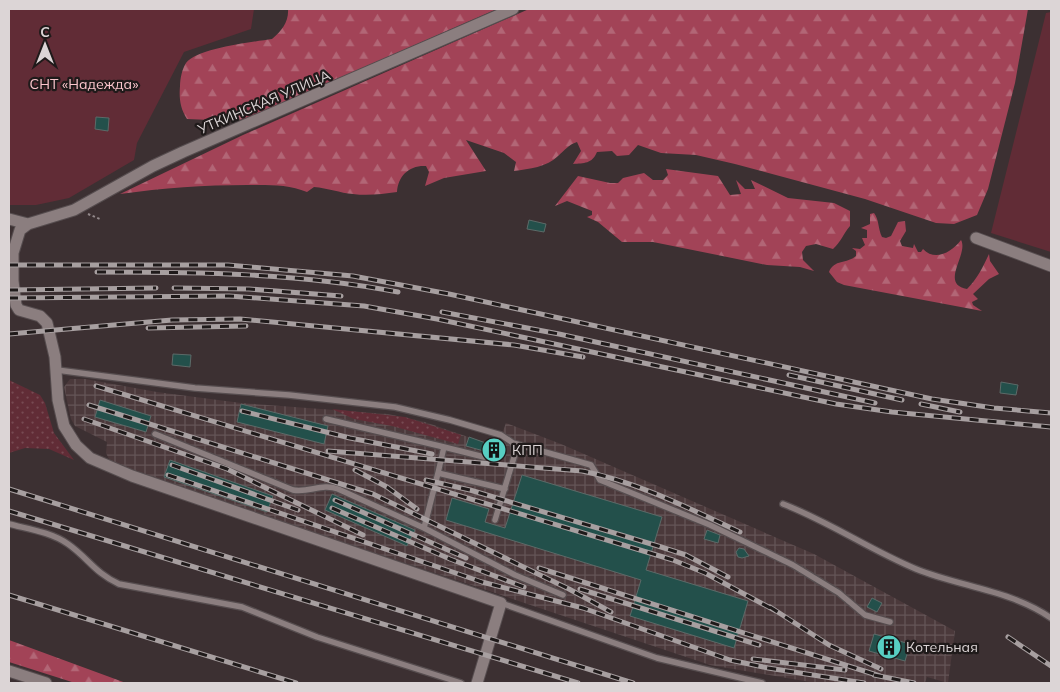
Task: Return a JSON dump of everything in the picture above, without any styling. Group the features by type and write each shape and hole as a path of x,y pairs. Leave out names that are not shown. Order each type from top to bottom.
{"street":[{"name":"УТКИНСКАЯ УЛИЦА","path":"28,224 65,214 183,152 513,9"},
{"path":"9,219 28,224"},
{"path":"28,224 20,230 14,246 13,281 16,305 19,310 40,316 47,323 57,370 58,400 64,426 76,445 95,461 132,476 501,603 477,683"},
{"path":"976,238 1051,266"},
{"path":"9,671 46,683"}],"lane":[{"path":"57,370 195,388 372,404 450,420 501,435 513,443 591,465 600,480 710,525 793,565 839,593 865,615 890,622"},
{"path":"326,419 484,457"},
{"path":"155,434 293,490 302,491 324,486 338,489 424,528 515,575 563,595"},
{"path":"495,520 515,454 513,443"},
{"path":"424,528 444,447"},
{"path":"438,473 504,489"},
{"path":"783,504 823,520 917,569 1017,599 1051,618"},
{"path":"9,524 61,540 104,577 120,584 242,607 317,637 461,683"},
{"path":"501,603 657,658 762,683"}],"shaded area":[{"path":"70,379 85,379 157,392 241,403 388,414 425,422 497,447 506,423 561,444 814,554 955,631 948,683 927,677 925,683 816,683 710,665 112,465 106,453 107,442 75,426 71,419 64,387"}],"green space":[{"name":"СНТ «Надежда»","path":"9,9 254,9 251,29 184,52 137,143 134,160 69,198 36,205 9,205"},
{"path":"288,9 497,9 251,117 234,121 187,119 181,107 180,95 181,77 186,63 202,53 272,39 284,26"},
{"path":"529,9 1028,9 1015,83 988,189 977,215 954,224 936,223 865,199 735,164 696,155 661,153 638,145 629,155 617,156 612,151 597,152 590,161 573,164 581,151 577,142 569,146 549,163 514,171 516,162 504,153 466,140 486,171 444,178 425,186 429,172 426,166 414,167 402,176 397,192 359,195 314,187 307,192 285,186 255,185 184,187 120,194 243,135"},
{"path":"1051,12 1051,252 991,233 1046,13"},
{"path":"666,169 718,176 730,195 741,194 736,180 745,189 755,189 751,180 788,198 834,203 850,211 850,226 833,249 816,244 806,246 802,252 803,260 814,271 800,267 767,265 653,242 622,242 598,222 587,217 592,215 592,211 567,201 555,206 578,176 618,183 623,178 644,173 653,180 663,180 668,175"},
{"path":"874,213 882,237 891,236 898,222 905,221 906,231 900,241 902,246 913,248 914,244 918,252 921,252 923,249 933,255 943,254 961,240 961,253 955,281 959,286 967,289 980,273 989,254 990,261 999,274 989,279 973,294 978,299 972,302 973,305 982,311 844,285 837,282 829,272 831,268 837,263 856,256 856,251 852,248 860,249 865,245 862,238 867,238 867,230 861,228 870,224 870,214"},
{"path":"9,380 40,395 45,403 54,433 74,460 49,449 25,448 9,453"},
{"path":"332,409 405,417 461,435 458,444 392,426 354,419"},
{"path":"9,640 126,683 75,683 9,662"}],"building":[{"path":"96,117 109,118 108,131 95,129"},
{"path":"529,220 546,224 544,232 527,229"},
{"path":"173,354 191,355 190,367 172,365"},
{"path":"1001,382 1018,385 1016,395 1000,393"},
{"path":"100,400 151,416 146,432 95,417"},
{"path":"241,404 328,426 324,444 237,422"},
{"path":"469,437 500,448 498,455 466,446"},
{"path":"170,460 273,496 267,512 164,477"},
{"path":"522,475 662,517 646,570 748,601 734,648 630,616 641,580 446,520 452,498 489,509 485,522 505,528"},
{"path":"332,494 415,530 407,546 325,510"},
{"path":"707,530 720,535 718,543 704,539"},
{"path":"739,548 744,549 749,556 738,557 736,552"},
{"path":"872,598 882,603 877,612 867,607"},
{"name":"Котельная","path":"874,634 910,644 905,661 869,651"}],"railway":[{"path":"9,265 228,265 353,276 449,294 932,399 994,408 1051,413"},
{"path":"97,272 211,273 286,277 398,292"},
{"path":"9,290 156,288"},
{"path":"174,288 249,289 341,296"},
{"path":"9,298 229,296 364,306 437,319 836,404 892,412 1051,427"},
{"path":"442,312 559,334 875,403"},
{"path":"9,334 172,320 240,319 514,345 583,357"},
{"path":"148,328 246,326"},
{"path":"789,375 902,400"},
{"path":"96,386 673,560 705,573 776,611"},
{"path":"921,404 960,412"},
{"path":"89,405 373,494 569,589 611,612"},
{"path":"242,411 350,438 432,454"},
{"path":"84,419 227,469 363,535"},
{"path":"328,451 582,471 643,489 740,532"},
{"path":"172,465 298,510"},
{"path":"355,470 387,487 417,509"},
{"path":"168,475 482,582 583,608 730,660 864,683"},
{"path":"426,480 470,490 658,546 686,555 728,577"},
{"path":"9,489 633,683"},
{"path":"335,500 466,558"},
{"path":"332,508 450,559 524,587"},
{"path":"9,511 578,683"},
{"path":"539,568 880,676"},
{"path":"580,589 759,645"},
{"path":"9,595 296,683"},
{"path":"770,607 829,645 881,669"},
{"path":"1008,637 1051,666"},
{"path":"753,659 845,670"},
{"path":"874,675 914,683"}],"place":[{"name":"КПП","path":"494,450"},
{"name":"Котельная","path":"889,647"}]}
